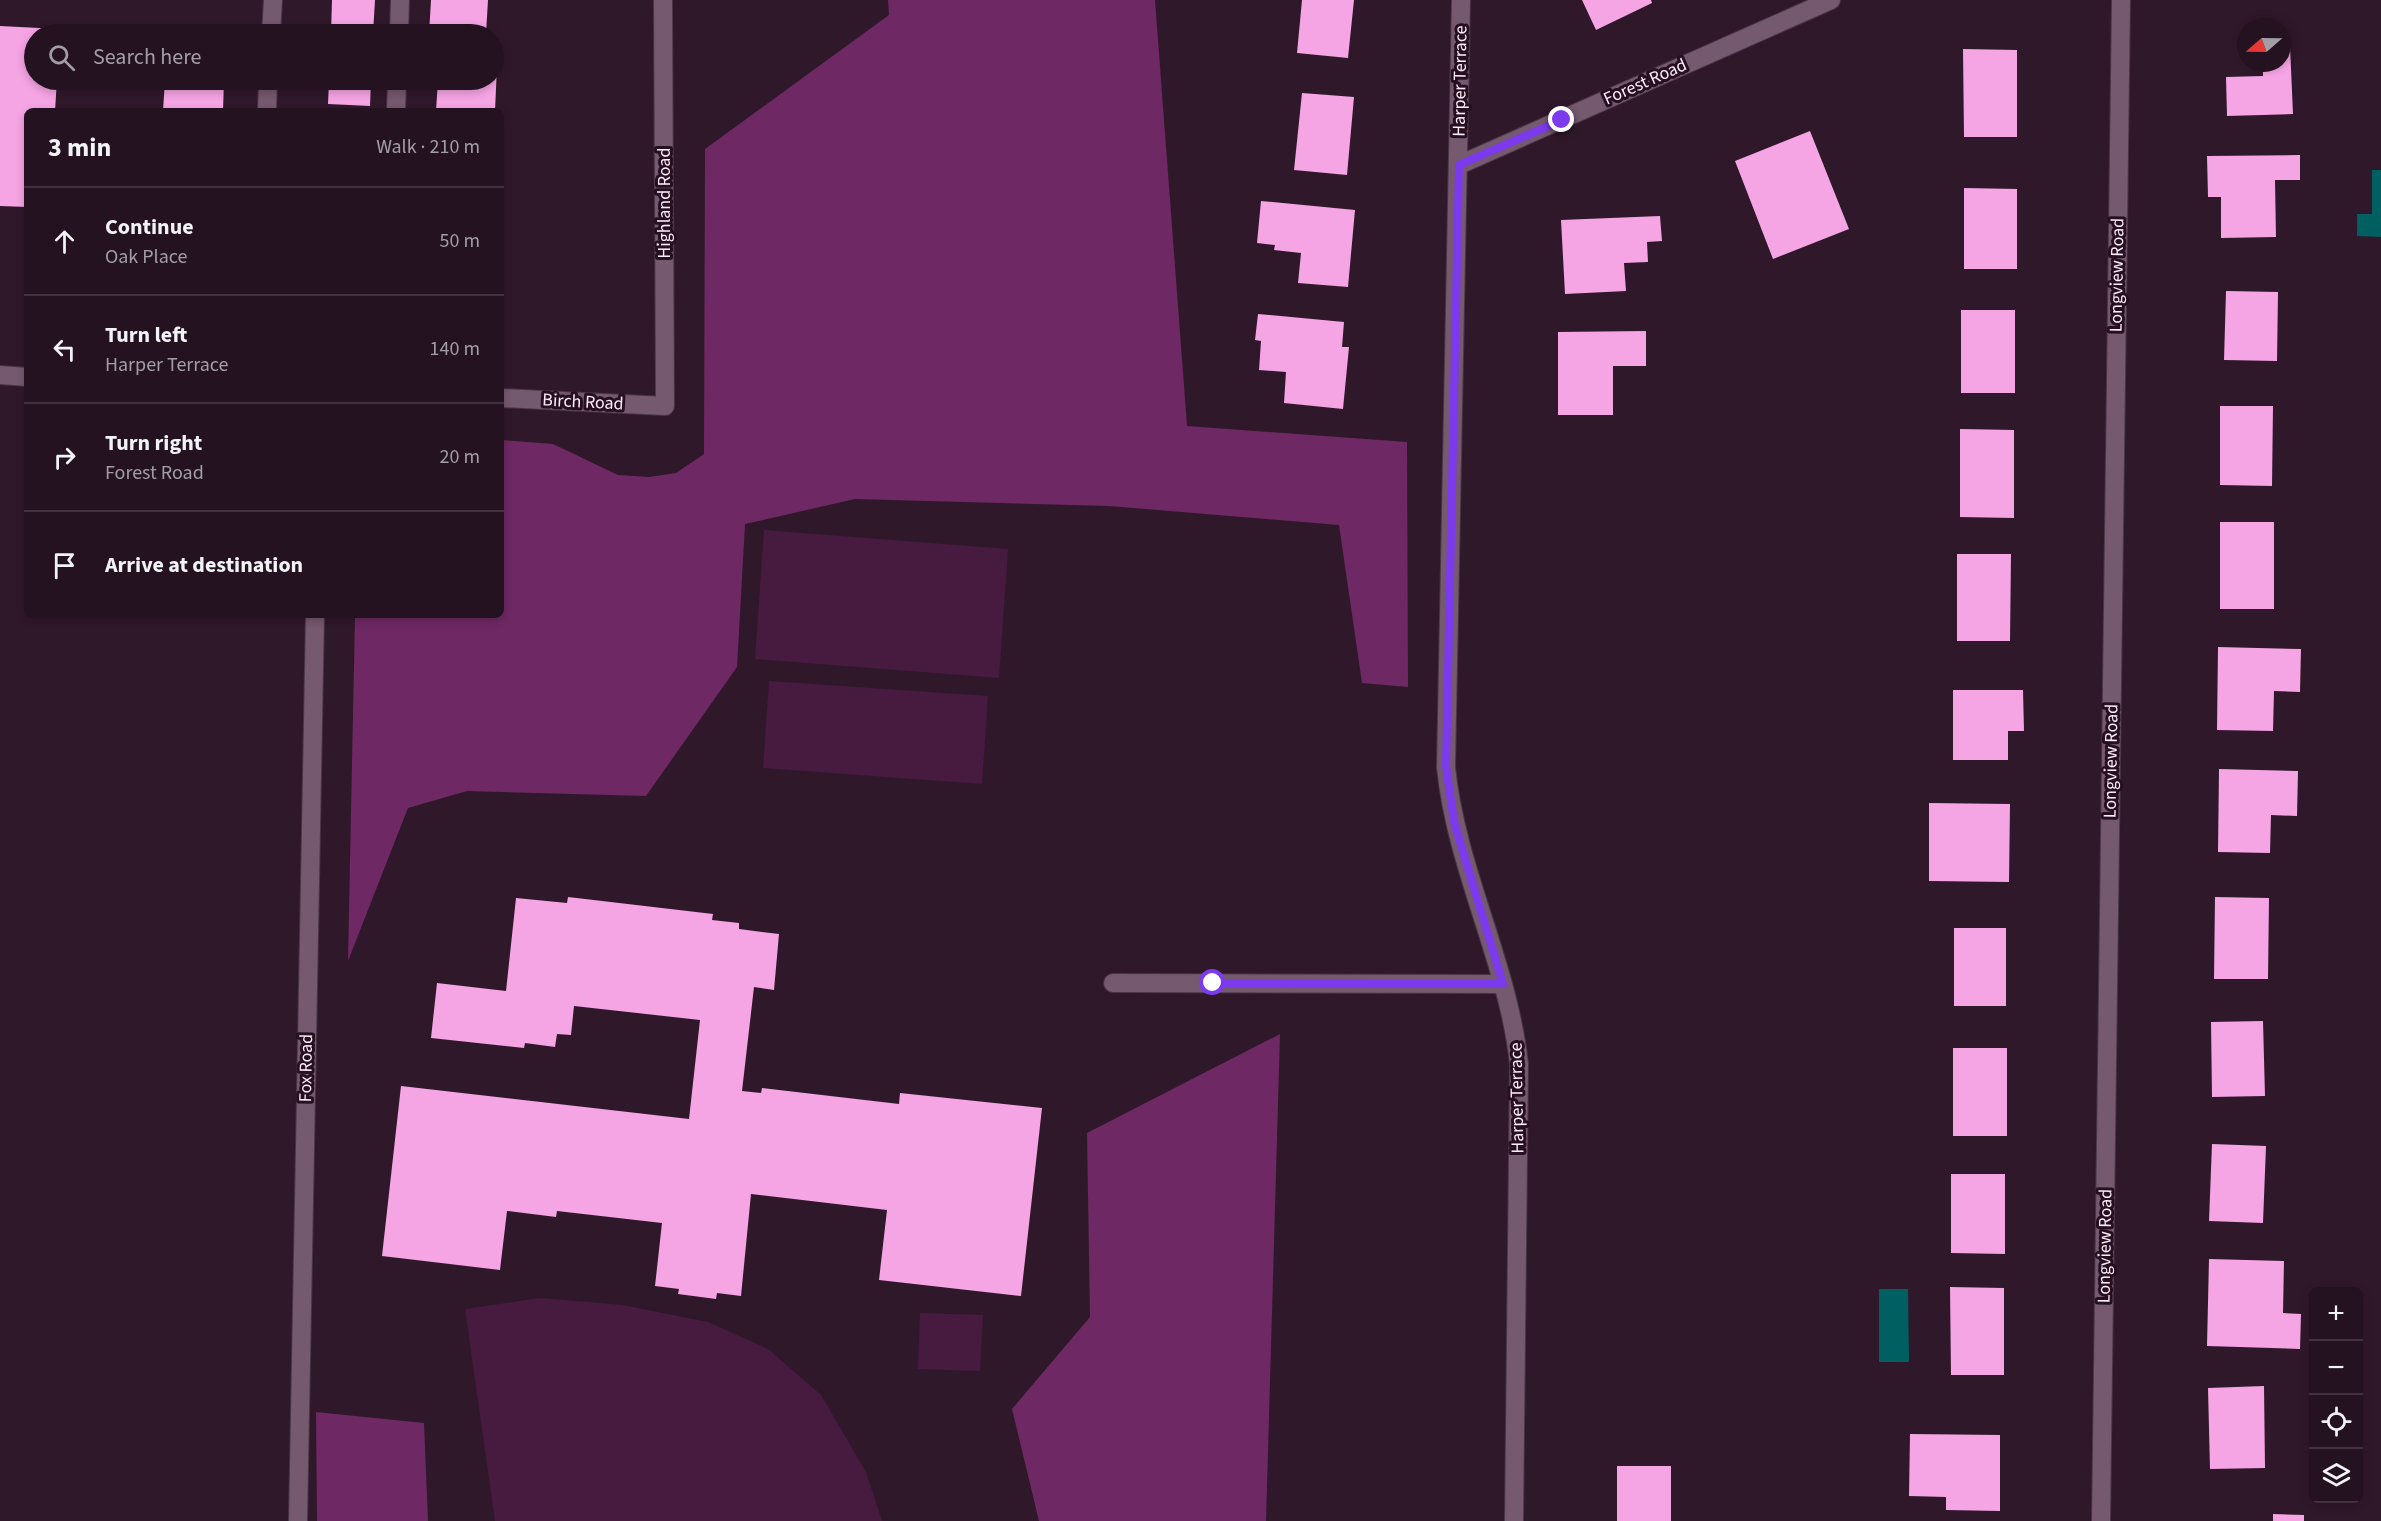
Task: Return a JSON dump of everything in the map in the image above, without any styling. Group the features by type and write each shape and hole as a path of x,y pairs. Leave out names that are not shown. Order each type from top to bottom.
{"street":[{"path":"272,24 273,0"},
{"path":"399,24 400,0"},
{"name":"Highland Road","path":"663,0 665,406"},
{"name":"Harper Terrace","path":"1461,0 1446,766 1454,822 1513,1020 1519,1064 1514,1521"},
{"name":"Forest Road","path":"1459,165 1831,0"},
{"name":"Longview Road","path":"2101,1521 2121,0"},
{"path":"267,108 268,90"},
{"path":"396,108 397,90"},
{"path":"0,375 24,376"},
{"name":"Birch Road","path":"504,398 665,406"},
{"name":"Fox Road","path":"298,1521 315,618"},
{"path":"1113,983 1503,984"}],"shaded area":[{"path":"888,0 1155,0 1187,426 1407,442 1408,687 1362,683 1339,525 1109,506 855,499 745,524 737,667 646,796 467,791 408,808 348,961 355,618 504,618 504,440 553,444 618,475 649,477 676,473 704,454 705,149 889,15"},
{"path":"2372,170 2381,170 2381,237 2357,236 2357,214 2372,214"},
{"path":"764,530 1008,549 999,678 755,659"},
{"path":"769,681 988,696 982,784 763,768"},
{"path":"1280,1034 1266,1521 1039,1521 1012,1409 1090,1317 1087,1133"},
{"path":"1879,1289 1908,1289 1909,1362 1879,1362"},
{"path":"540,1298 623,1305 708,1322 768,1349 821,1395 866,1472 882,1521 495,1521 465,1309"},
{"path":"920,1313 983,1315 980,1371 918,1369"},
{"path":"316,1412 424,1423 428,1521 317,1521"}],"building":[{"path":"332,0 375,0 374,24 331,24"},
{"path":"431,0 488,0 487,24 430,24"},
{"path":"1302,0 1354,0 1348,58 1297,53"},
{"path":"1582,0 1651,0 1652,3 1596,30"},
{"path":"0,26 24,27 24,90 56,90 55,108 24,108 24,207 0,206"},
{"path":"1963,49 2017,50 2017,137 1964,137"},
{"path":"2291,69 2293,114 2227,116 2226,77 2263,76 2263,72 2291,72"},
{"path":"164,90 224,90 223,108 163,108"},
{"path":"329,90 371,90 370,106 328,104"},
{"path":"437,90 496,90 495,108 436,108"},
{"path":"1302,93 1354,97 1347,175 1294,170"},
{"path":"1810,131 1849,229 1773,259 1735,161"},
{"path":"2300,155 2300,180 2275,180 2276,237 2221,238 2221,197 2208,197 2207,156"},
{"path":"1964,188 2017,189 2017,269 1964,269"},
{"path":"1261,201 1355,210 1348,287 1298,283 1301,253 1274,250 1275,245 1257,243"},
{"path":"1660,216 1662,241 1647,242 1648,262 1624,263 1626,291 1565,294 1561,220"},
{"path":"2226,291 2278,292 2277,361 2224,360"},
{"path":"1961,310 2015,310 2015,393 1961,393"},
{"path":"1258,314 1344,322 1342,347 1349,347 1343,409 1284,403 1286,372 1259,370 1261,341 1255,340"},
{"path":"1646,331 1646,366 1613,366 1613,415 1558,415 1558,332"},
{"path":"2220,406 2273,406 2272,486 2220,485"},
{"path":"1960,429 2014,430 2014,518 1960,517"},
{"path":"2220,522 2274,522 2274,609 2220,609"},
{"path":"1957,554 2011,554 2010,641 1957,641"},
{"path":"2218,647 2301,649 2300,692 2274,691 2273,731 2217,730"},
{"path":"1953,690 2023,690 2024,731 2008,731 2008,760 1953,760"},
{"path":"2219,769 2298,771 2297,816 2271,815 2270,853 2218,852"},
{"path":"1929,803 2010,804 2009,882 1929,881"},
{"path":"568,897 713,914 712,920 739,923 739,929 779,934 774,990 754,987 742,1091 761,1093 762,1088 899,1104 900,1093 1042,1108 1021,1296 879,1280 887,1210 751,1194 741,1296 717,1293 716,1299 678,1294 679,1289 655,1286 662,1223 557,1211 556,1217 507,1211 500,1270 382,1256 401,1086 689,1119 700,1020 574,1006 571,1035 557,1034 555,1047 525,1043 524,1048 431,1038 437,983 506,991 516,898 567,903"},
{"path":"2215,897 2269,898 2268,979 2214,979"},
{"path":"1954,928 2006,928 2006,1006 1954,1006"},
{"path":"2263,1021 2265,1096 2212,1097 2211,1022"},
{"path":"1953,1048 2007,1048 2007,1136 1953,1136"},
{"path":"2212,1144 2266,1146 2263,1223 2209,1221"},
{"path":"1951,1174 2005,1174 2005,1254 1951,1253"},
{"path":"2209,1259 2284,1261 2283,1313 2301,1314 2300,1349 2207,1346"},
{"path":"1950,1287 2004,1288 2004,1375 1951,1375"},
{"path":"2264,1386 2265,1468 2210,1469 2208,1388"},
{"path":"1910,1434 2000,1435 2000,1511 1946,1510 1946,1497 1909,1496"},
{"path":"1617,1466 1671,1466 1671,1521 1617,1521"},
{"path":"2273,1514 2304,1515 2304,1521 2273,1521"}],"route":[{"path":"1213,983 1503,984 1454,822 1446,766 1459,165 1562,120"}]}
